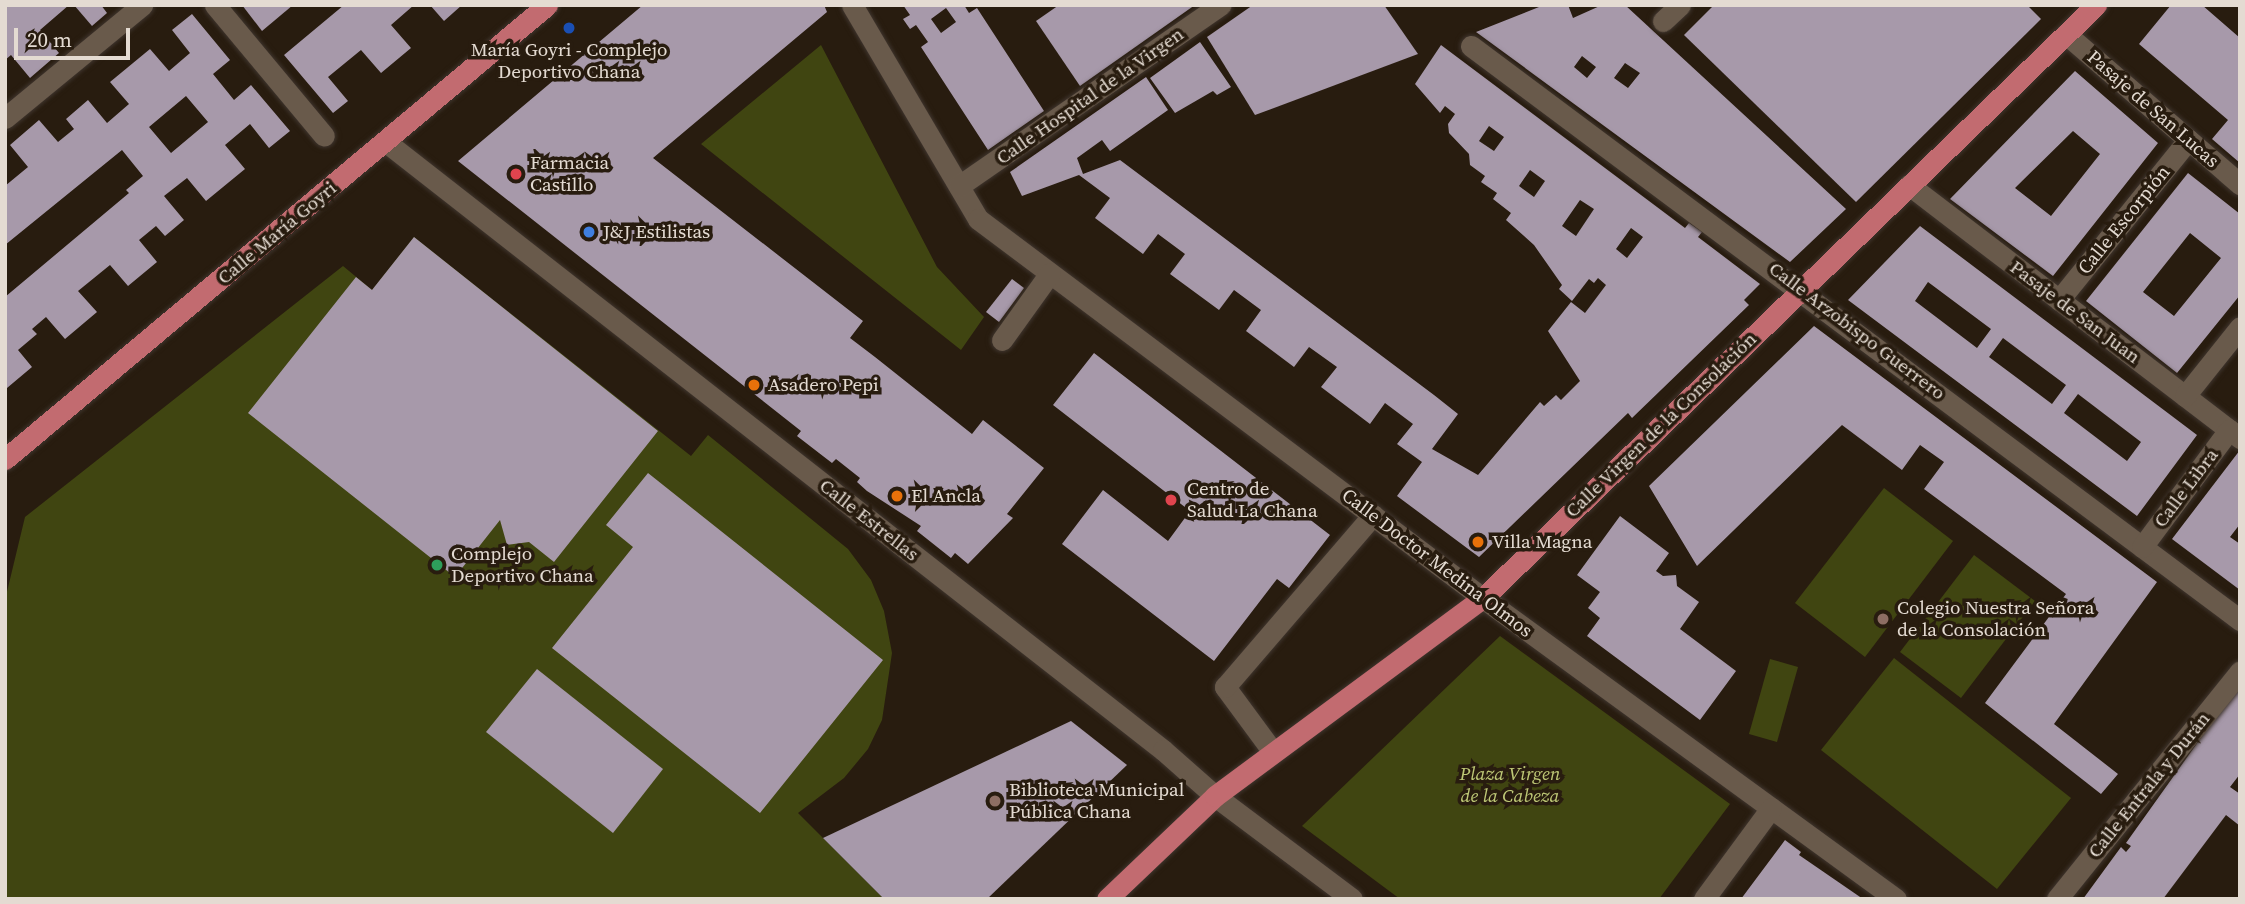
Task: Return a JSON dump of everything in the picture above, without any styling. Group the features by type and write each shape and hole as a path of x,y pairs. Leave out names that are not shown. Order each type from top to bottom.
{"main road":[{"name":"Calle María Goyri","path":"5,459 547,5"},
{"name":"Calle Virgen de la Consolación","path":"1107,899 1214,796 1483,598 2096,5"}],"street":[{"path":"215,5 324,136"},
{"name":"Calle Doctor Medina Olmos","path":"852,5 978,219 1483,598 1896,899"},
{"name":"Calle Hospital de la Virgen","path":"959,186 1220,5"},
{"path":"1663,21 1680,5"},
{"path":"5,118 129,9"},
{"name":"Pasaje de San Lucas","path":"2066,34 2240,184"},
{"name":"Calle Arzobispo Guerrero","path":"1471,46 1802,289 2240,620"},
{"name":"Calle Escorpión","path":"2059,300 2188,140"},
{"name":"Calle Estrellas","path":"386,142 1152,741 1214,796 1352,899"},
{"name":"Pasaje de San Juan","path":"1909,186 2234,434"},
{"path":"1002,340 1050,273"},
{"path":"2185,396 2240,327"},
{"name":"Calle Libra","path":"2142,547 2234,434"},
{"path":"1273,752 1225,687 1373,515"},
{"name":"Calle Entrala y Durán","path":"2057,899 2240,671"},
{"path":"1704,899 1771,808"}],"green space":[{"path":"821,45 937,267 984,317 961,350 701,144"},
{"name":"Complejo Deportivo Chana","path":"414,237 691,456 708,435 848,549 871,580 884,611 892,653 882,720 868,749 844,778 798,813 884,899 5,899 5,600 25,517 343,266 372,290"},
{"path":"1884,488 1953,541 1865,657 1795,603"},
{"path":"1974,555 2035,601 1961,698 1900,652"},
{"name":"Plaza Virgen de la Cabeza","path":"1500,636 1730,804 1659,899 1400,899 1302,826"},
{"path":"1894,658 2071,798 1997,889 1821,750"},
{"path":"1770,659 1798,667 1777,742 1749,734"}],"building":[{"path":"5,5 69,5 40,30 59,53 30,78 11,55 5,60"},
{"path":"74,5 101,5 107,13 92,26"},
{"path":"242,5 293,5 262,31"},
{"path":"344,5 414,5 391,25 411,48 381,73 361,50 328,77 348,101 333,113 284,55"},
{"path":"430,5 462,5 444,21"},
{"path":"643,5 824,5 827,12 653,158 863,321 850,338 972,434 983,420 1044,468 1007,514 1013,518 968,564 955,553 951,558 917,531 921,526 867,491 857,482 860,478 836,459 832,463 797,436 801,431 458,161"},
{"path":"903,5 964,5 969,13 977,8 1044,111 988,150 921,47 928,42 916,25 910,29 903,19 910,15","holes":["946,8 956,22 941,33 931,19"]},
{"path":"1059,5 1195,5 1080,86 1036,21"},
{"path":"1253,5 1384,5 1418,54 1255,115 1207,37"},
{"path":"1544,5 1568,5 1573,18 1602,5 1625,5 1846,209 1790,262 1476,32","holes":["1582,56 1596,67 1587,78 1574,67","1625,63 1640,73 1628,88 1614,78"]},
{"path":"1714,5 2027,5 2041,19 1856,202 1684,35"},
{"path":"2171,5 2202,5 2240,38 2240,163 2212,139 2228,120 2139,44"},
{"path":"192,14 230,60 213,74 234,100 251,85 290,131 269,148 250,124 225,145 245,169 206,201 187,178 164,196 184,220 165,236 156,226 139,240 157,262 128,286 110,265 78,291 97,312 65,339 46,317 32,329 37,334 18,350 32,367 7,388 5,297 129,193 126,190 143,176 122,150 5,245 5,186 28,167 10,145 39,120 58,142 74,129 66,119 88,100 107,123 129,104 110,82 150,49 169,71 190,53 172,30","holes":["186,96 208,122 171,153 149,127"]},
{"path":"1200,42 1231,87 1217,95 1213,91 1175,113 1150,78"},
{"path":"1441,45 1685,228 1689,223 1702,232 1698,237 1760,284 1744,300 1749,305 1632,418 1628,413 1479,557 1397,496 1422,462 1397,444 1413,424 1385,403 1370,424 1321,387 1337,367 1309,347 1294,367 1246,331 1261,310 1234,290 1219,310 1170,274 1185,254 1158,234 1143,254 1095,218 1110,198 1079,175 1022,196 1010,172 1146,77 1168,110 1110,151 1102,140 1077,158 1083,174 1120,160 1434,395 1458,414 1432,449 1478,475 1540,402 1544,406 1556,395 1561,400 1580,381 1548,331 1571,302 1585,313 1606,285 1598,278 1594,283 1589,279 1572,301 1559,289 1562,285 1534,245 1506,220 1511,213 1493,199 1497,193 1481,182 1485,176 1470,165 1469,154 1449,133 1448,124 1455,114 1445,106 1440,113 1415,84","holes":["1489,126 1504,137 1494,151 1479,141","1530,170 1545,181 1534,197 1519,186","1580,200 1594,209 1576,236 1562,226","1631,228 1643,237 1627,258 1616,249"]},
{"path":"2075,71 2158,143 2053,276 1950,199","holes":["2073,131 2100,154 2051,216 2015,188"]},
{"path":"2188,173 2240,214 2240,295 2177,373 2086,301","holes":["2190,233 2221,258 2174,316 2143,292"]},
{"path":"1920,226 2197,435 2137,516 1848,300","holes":["1928,282 1991,329 1977,348 1915,301","2003,338 2066,385 2052,404 1989,357","2078,394 2141,442 2127,461 2064,413"]},
{"path":"414,237 658,431 554,562 529,542 507,545 500,520 455,577 248,413 356,277 372,290"},
{"path":"1012,279 1024,288 999,322 986,312"},
{"path":"1814,326 2157,582 2054,724 2118,774 2101,794 1985,703 2066,594 1924,489 1944,462 1920,445 1902,470 1842,425 1697,566 1649,486"},
{"path":"1094,353 1330,535 1289,588 1277,579 1214,661 1062,544 1103,490 1168,541 1190,511 1053,405"},
{"path":"2240,450 2240,524 2230,537 2240,544 2240,590 2172,539"},
{"path":"648,473 883,660 760,813 552,648 633,547 606,525"},
{"path":"1620,516 1669,553 1656,571 1663,576 1676,575 1677,586 1699,602 1680,629 1736,671 1700,720 1587,636 1600,618 1588,608 1600,592 1577,575"},
{"path":"537,669 663,769 613,833 486,732"},
{"path":"2240,683 2240,774 2230,787 2240,794 2240,826 2226,815 2163,899 2083,899 2121,847 2126,852 2131,846 2126,843"},
{"name":"Biblioteca Municipal Pública Chana","path":"1071,721 1127,765 987,899 884,899 823,838"},
{"path":"1785,840 1801,852 1799,855 1863,899 1741,899"}],"place":[{"name":"María Goyri - Complejo Deportivo Chana","path":"569,28"},
{"name":"Farmacia Castillo","path":"516,174"},
{"name":"J&J Estilistas","path":"589,232"},
{"name":"Asadero Pepi","path":"754,385"},
{"name":"El Ancla","path":"897,496"},
{"name":"Centro de Salud La Chana","path":"1171,500"},
{"name":"Villa Magna","path":"1478,542"},
{"name":"Complejo Deportivo Chana","path":"437,565"},
{"name":"Colegio Nuestra Señora de la Consolación","path":"1883,619"},
{"name":"Biblioteca Municipal Pública Chana","path":"995,801"}]}
